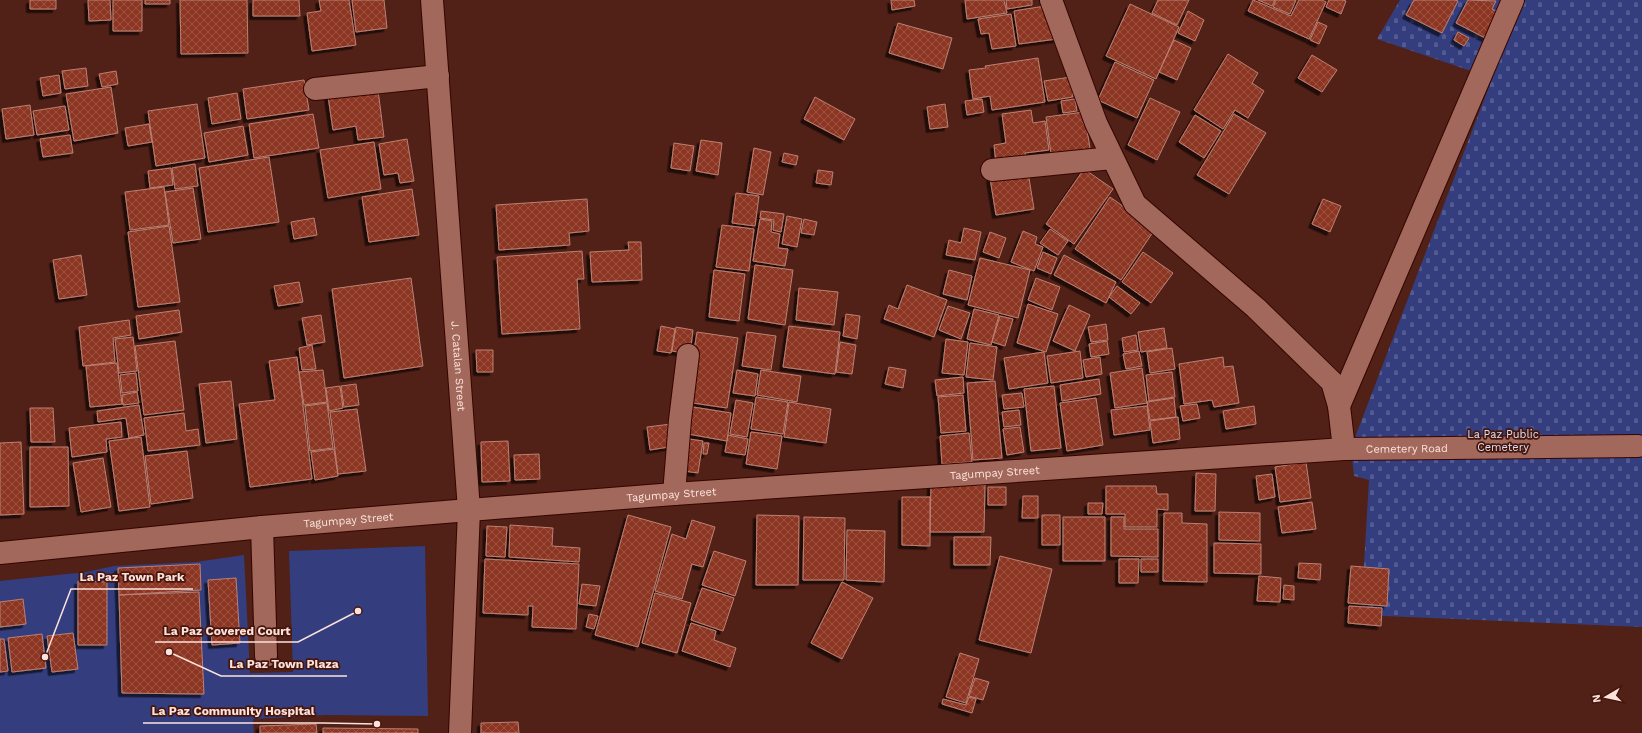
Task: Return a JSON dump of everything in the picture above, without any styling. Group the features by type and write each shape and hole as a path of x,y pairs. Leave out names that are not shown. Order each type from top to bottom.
{"street":[{"name":"J. Catalan Street","path":"432,0 469,510 460,733"},
{"path":"1051,0 1096,123 1135,204 1256,308 1332,382 1339,406 1344,449"},
{"path":"1339,406 1513,0"},
{"path":"315,89 438,76"},
{"path":"992,170 1112,158"},
{"path":"674,494 680,420 688,355"},
{"name":"Cemetery Road","path":"1344,449 1638,446"},
{"name":"Tagumpay Street","path":"0,553 262,527 674,494 1344,449"},
{"path":"262,527 266,656"}],"green space":[{"name":"La Paz Public Cemetery","path":"1400,0 1642,0 1642,627 1361,615 1369,480 1354,476 1351,448 1503,50 1471,71 1377,39"},
{"path":"425,546 428,716 326,715 253,719 254,733 0,733 0,581 86,572 114,566 196,562 244,555 250,673 293,672 289,551"}],"building":[{"path":"30,0 56,0 56,9 30,9"},
{"path":"88,0 110,0 111,20 89,21"},
{"path":"113,0 142,0 142,31 113,31"},
{"path":"145,0 170,0 170,4 145,4"},
{"path":"180,0 247,0 248,53 181,54"},
{"path":"253,0 299,0 300,16 253,16"},
{"path":"319,0 349,0 356,45 312,51 307,13 321,11"},
{"path":"352,0 384,0 387,28 356,32"},
{"path":"891,0 914,0 915,6 892,10"},
{"path":"965,0 1004,0 1007,13 967,19"},
{"path":"1006,0 1032,0 1032,5 1007,9"},
{"path":"1158,0 1189,0 1177,25 1152,13"},
{"path":"1253,0 1291,16 1299,0 1322,0 1326,2 1309,39 1248,11"},
{"path":"1258,0 1275,0 1272,6"},
{"path":"1276,0 1296,0 1290,14 1273,7"},
{"path":"1329,0 1346,1 1341,14 1326,7"},
{"path":"1414,0 1458,1 1442,33 1406,15"},
{"path":"1468,0 1496,1 1492,9 1500,13 1491,41 1456,23"},
{"path":"1130,4 1179,27 1156,79 1106,56"},
{"path":"1051,5 1057,39 1019,44 1014,11"},
{"path":"1188,11 1204,20 1195,41 1178,33"},
{"path":"1011,14 1016,46 992,49 989,33 981,34 978,19"},
{"path":"1318,22 1327,26 1319,44 1310,40"},
{"path":"898,23 952,38 943,69 889,53"},
{"path":"1458,32 1469,38 1464,46 1454,40"},
{"path":"1174,40 1191,48 1177,80 1159,72"},
{"path":"1228,54 1258,73 1252,83 1264,91 1248,118 1235,110 1223,129 1194,110"},
{"path":"1312,55 1337,70 1322,92 1298,78"},
{"path":"1038,58 1045,102 992,110 990,96 973,99 969,70"},
{"path":"1115,62 1154,80 1137,118 1098,100"},
{"path":"86,68 88,86 65,89 62,71"},
{"path":"116,71 118,84 102,87 99,74"},
{"path":"59,75 61,93 43,96 40,78"},
{"path":"1071,77 1073,97 1048,101 1044,81"},
{"path":"304,80 309,110 247,119 243,89"},
{"path":"111,87 118,133 74,141 66,94"},
{"path":"378,90 384,137 358,140 356,126 333,130 328,96"},
{"path":"237,93 241,119 212,124 208,98"},
{"path":"815,97 855,119 844,140 804,119"},
{"path":"1150,98 1180,112 1157,160 1128,145"},
{"path":"982,99 984,112 967,115 965,101"},
{"path":"1075,99 1077,111 1063,113 1061,101"},
{"path":"197,104 205,158 156,166 148,111"},
{"path":"945,104 948,127 930,129 927,107"},
{"path":"30,105 34,135 6,139 2,109"},
{"path":"65,106 69,130 37,135 33,111"},
{"path":"1031,110 1033,123 1045,121 1049,150 1025,153 1026,160 996,164 994,145 1006,143 1002,114"},
{"path":"1084,112 1091,154 1052,161 1046,117"},
{"path":"313,114 319,148 254,158 249,124"},
{"path":"1234,114 1266,133 1229,194 1197,175"},
{"path":"1195,115 1221,131 1204,158 1179,142"},
{"path":"149,124 152,142 128,146 125,128"},
{"path":"243,126 248,155 209,162 204,133"},
{"path":"70,135 73,153 43,157 40,139"},
{"path":"407,139 414,181 400,183 398,173 384,175 379,144"},
{"path":"701,140 722,143 718,175 696,171"},
{"path":"374,142 381,189 328,198 320,150"},
{"path":"674,143 694,146 690,171 671,168"},
{"path":"754,148 771,152 763,195 747,192"},
{"path":"784,153 798,156 796,165 782,162"},
{"path":"269,157 279,222 208,232 199,168"},
{"path":"195,164 198,186 175,189 172,168"},
{"path":"171,168 173,185 150,188 148,171"},
{"path":"1084,169 1113,189 1074,244 1046,224"},
{"path":"818,170 833,172 831,185 816,183"},
{"path":"1028,172 1034,209 996,215 990,178"},
{"path":"164,187 169,225 130,230 125,192"},
{"path":"193,188 201,239 173,243 165,192"},
{"path":"412,189 419,235 369,242 362,197"},
{"path":"736,193 759,196 755,226 732,223"},
{"path":"1110,197 1155,229 1121,280 1075,249"},
{"path":"587,199 589,231 569,233 570,245 499,250 496,205"},
{"path":"1323,199 1341,206 1330,232 1312,224"},
{"path":"761,211 784,214 781,232 773,230 774,220 760,218"},
{"path":"787,216 802,219 797,247 782,244"},
{"path":"314,218 317,235 294,239 291,222"},
{"path":"760,219 772,221 771,232 780,234 778,248 788,249 785,266 753,261"},
{"path":"804,219 817,222 814,235 801,233"},
{"path":"722,225 754,229 749,271 716,267"},
{"path":"169,226 180,302 138,307 128,232"},
{"path":"964,228 981,232 975,260 946,255 949,240 961,243"},
{"path":"1050,229 1068,241 1058,255 1040,243"},
{"path":"1023,231 1037,237 1035,244 1043,247 1034,271 1011,262"},
{"path":"990,232 1006,238 999,258 983,252"},
{"path":"628,242 641,242 642,280 592,282 590,252 629,250"},
{"path":"582,251 584,279 577,279 580,329 502,334 497,257"},
{"path":"1043,252 1057,258 1051,274 1037,268"},
{"path":"1143,252 1173,273 1151,303 1122,282"},
{"path":"81,255 87,295 59,299 53,260"},
{"path":"1064,255 1116,282 1106,303 1054,275"},
{"path":"980,258 1030,270 1018,318 968,305"},
{"path":"755,265 793,270 785,325 748,319"},
{"path":"714,270 745,274 739,321 709,317"},
{"path":"949,270 972,276 967,300 943,294"},
{"path":"411,278 423,366 344,378 332,289"},
{"path":"1036,278 1060,287 1052,310 1028,300"},
{"path":"299,282 303,302 278,306 274,286"},
{"path":"907,285 947,300 934,337 884,319 889,305 898,309"},
{"path":"1117,286 1140,303 1131,314 1109,297"},
{"path":"799,288 838,292 834,325 796,320"},
{"path":"1028,304 1058,314 1046,352 1017,343"},
{"path":"1069,305 1090,315 1075,351 1053,341"},
{"path":"948,306 970,313 961,339 939,330"},
{"path":"974,309 999,315 991,345 967,339"},
{"path":"179,310 182,332 139,339 136,316"},
{"path":"846,314 860,316 857,339 843,336"},
{"path":"321,315 325,342 307,345 302,318"},
{"path":"1000,316 1013,319 1005,346 992,342"},
{"path":"129,320 131,335 113,338 115,362 83,366 79,327"},
{"path":"1106,324 1108,340 1091,342 1088,327"},
{"path":"661,326 675,329 671,353 657,351"},
{"path":"789,326 840,332 835,374 783,367"},
{"path":"676,327 693,330 690,354 672,351"},
{"path":"1164,328 1167,348 1141,352 1138,332"},
{"path":"697,332 738,338 727,408 686,402"},
{"path":"747,332 776,336 771,370 742,366"},
{"path":"1136,335 1138,350 1124,352 1122,338"},
{"path":"133,337 137,371 119,373 115,339"},
{"path":"946,339 968,342 964,375 942,373"},
{"path":"175,341 184,410 144,415 135,346"},
{"path":"1107,341 1109,354 1091,357 1089,344"},
{"path":"840,342 856,345 852,374 836,372"},
{"path":"970,343 997,347 993,380 966,377"},
{"path":"312,345 316,369 302,370 299,348"},
{"path":"1172,348 1175,369 1150,373 1147,352"},
{"path":"476,350 493,350 493,372 477,372"},
{"path":"1080,351 1083,378 1051,383 1047,356"},
{"path":"1139,351 1142,366 1126,369 1123,354"},
{"path":"1044,352 1048,383 1009,389 1004,358"},
{"path":"297,357 312,479 250,487 239,404 275,400 269,361"},
{"path":"1100,357 1102,374 1086,377 1083,360"},
{"path":"1223,357 1224,367 1233,366 1239,403 1214,407 1212,400 1184,404 1179,364"},
{"path":"117,363 122,404 90,407 86,366"},
{"path":"889,367 906,370 903,388 885,384"},
{"path":"1142,368 1147,403 1115,408 1110,373"},
{"path":"323,370 327,402 304,405 299,372"},
{"path":"737,370 758,374 755,396 733,393"},
{"path":"761,370 801,376 797,402 757,395"},
{"path":"1172,372 1175,397 1149,401 1146,375"},
{"path":"136,373 138,391 122,393 120,375"},
{"path":"963,377 964,393 937,396 935,380"},
{"path":"1099,379 1101,394 1062,401 1060,385"},
{"path":"231,381 237,439 206,443 199,384"},
{"path":"995,381 1002,458 973,460 967,383"},
{"path":"356,384 359,405 344,407 341,386"},
{"path":"340,386 343,408 329,411 326,388"},
{"path":"1054,386 1061,448 1031,451 1024,389"},
{"path":"137,392 139,403 123,405 122,395"},
{"path":"1022,393 1024,407 1004,409 1002,395"},
{"path":"963,395 966,431 941,433 938,397"},
{"path":"756,397 788,402 783,434 751,429"},
{"path":"1096,398 1103,445 1067,451 1060,403"},
{"path":"1174,398 1176,417 1150,420 1147,402"},
{"path":"736,400 753,403 747,437 730,434"},
{"path":"789,402 831,409 826,443 784,437"},
{"path":"327,403 333,448 310,451 305,406"},
{"path":"1197,404 1200,418 1183,421 1180,406"},
{"path":"139,405 144,435 129,438 126,418 98,422 97,411"},
{"path":"1147,406 1150,430 1114,435 1111,410"},
{"path":"1254,406 1256,424 1226,429 1223,411"},
{"path":"693,407 731,413 727,441 688,434"},
{"path":"30,408 53,408 55,442 31,442"},
{"path":"357,409 366,471 338,474 330,412"},
{"path":"1019,410 1021,425 1004,427 1002,412"},
{"path":"184,413 186,431 198,429 200,445 148,451 144,418"},
{"path":"1178,417 1180,439 1153,443 1150,421"},
{"path":"121,422 122,437 106,439 107,452 72,457 69,428"},
{"path":"671,424 675,446 650,450 647,427"},
{"path":"1020,427 1024,452 1007,455 1003,429"},
{"path":"751,432 782,436 777,469 746,464"},
{"path":"969,433 972,462 942,464 940,436"},
{"path":"728,435 748,439 745,455 725,452"},
{"path":"141,437 150,507 119,511 109,441"},
{"path":"689,439 703,441 698,473 684,471"},
{"path":"508,441 510,481 482,482 481,442"},
{"path":"21,442 24,514 0,515 0,443"},
{"path":"704,443 709,443 707,454 703,454"},
{"path":"30,447 68,447 69,506 30,507"},
{"path":"334,449 338,476 315,480 311,452"},
{"path":"187,451 193,498 151,504 145,456"},
{"path":"539,454 540,479 515,480 514,455"},
{"path":"103,458 111,507 81,512 73,463"},
{"path":"1306,462 1311,498 1280,502 1275,467"},
{"path":"1196,473 1216,474 1215,511 1195,511"},
{"path":"1272,474 1275,497 1259,500 1256,476"},
{"path":"931,484 985,485 984,532 930,532"},
{"path":"1106,486 1156,486 1157,494 1168,494 1168,510 1157,509 1157,527 1125,527 1125,514 1106,514"},
{"path":"988,487 1006,487 1006,505 988,505"},
{"path":"1023,496 1038,496 1038,518 1022,518"},
{"path":"902,497 930,497 930,546 902,545"},
{"path":"1312,502 1316,529 1282,533 1278,507"},
{"path":"1088,503 1103,503 1102,514 1088,514"},
{"path":"1219,512 1260,513 1260,541 1219,540"},
{"path":"1164,513 1182,513 1182,523 1207,524 1207,582 1163,581"},
{"path":"628,515 671,527 638,647 595,635"},
{"path":"757,515 799,516 798,585 756,585"},
{"path":"1042,515 1060,515 1060,545 1042,545"},
{"path":"804,517 845,518 844,580 803,580"},
{"path":"1063,517 1105,517 1105,561 1063,561"},
{"path":"1111,517 1124,517 1124,529 1158,529 1158,557 1111,556"},
{"path":"692,520 715,527 703,567 692,564 682,599 655,591 672,534 686,539"},
{"path":"510,525 553,528 552,546 580,548 579,562 509,557"},
{"path":"487,526 507,527 505,557 486,556"},
{"path":"847,530 885,531 884,582 846,580"},
{"path":"954,537 991,537 990,565 954,565"},
{"path":"1214,543 1261,544 1261,574 1214,573"},
{"path":"714,551 746,561 735,596 702,585"},
{"path":"1000,556 1052,569 1031,653 979,640"},
{"path":"485,559 579,564 576,629 532,627 533,606 528,606 528,615 483,613"},
{"path":"1119,559 1139,559 1138,583 1119,583"},
{"path":"1141,559 1158,559 1158,572 1141,572"},
{"path":"1299,563 1321,564 1320,580 1298,578"},
{"path":"200,564 201,590 119,595 118,568"},
{"path":"1351,566 1389,569 1387,606 1348,603"},
{"path":"1259,576 1281,578 1280,602 1257,601"},
{"path":"236,578 240,643 212,645 208,580"},
{"path":"78,581 107,582 107,645 78,645"},
{"path":"842,582 873,598 842,659 811,643"},
{"path":"582,584 600,586 596,606 579,604"},
{"path":"1284,585 1294,586 1294,600 1283,599"},
{"path":"702,588 734,598 723,631 691,620"},
{"path":"199,592 204,694 122,693 119,595"},
{"path":"655,593 691,603 677,653 642,643"},
{"path":"23,599 26,624 0,627 0,602"},
{"path":"1349,606 1382,608 1381,626 1348,623"},
{"path":"589,614 598,616 594,629 586,627"},
{"path":"691,623 716,631 714,640 736,648 730,667 682,651"},
{"path":"73,633 78,669 52,672 47,636"},
{"path":"42,634 46,668 12,672 8,638"},
{"path":"0,639 4,639 8,671 0,672"},
{"path":"960,653 979,659 966,703 946,697"},
{"path":"975,678 989,682 983,700 969,696"},
{"path":"969,697 976,699 972,713 942,704 943,699 966,705"},
{"path":"518,722 519,733 481,733 481,723"},
{"path":"316,724 317,733 260,733 260,726"},
{"path":"323,728 418,729 418,733 323,733"}],"place":[{"name":"La Paz Covered Court","path":"358,611"},
{"name":"La Paz Town Plaza","path":"169,652"},
{"name":"La Paz Town Park","path":"45,657"},
{"name":"La Paz Community Hospital","path":"377,724"}]}
